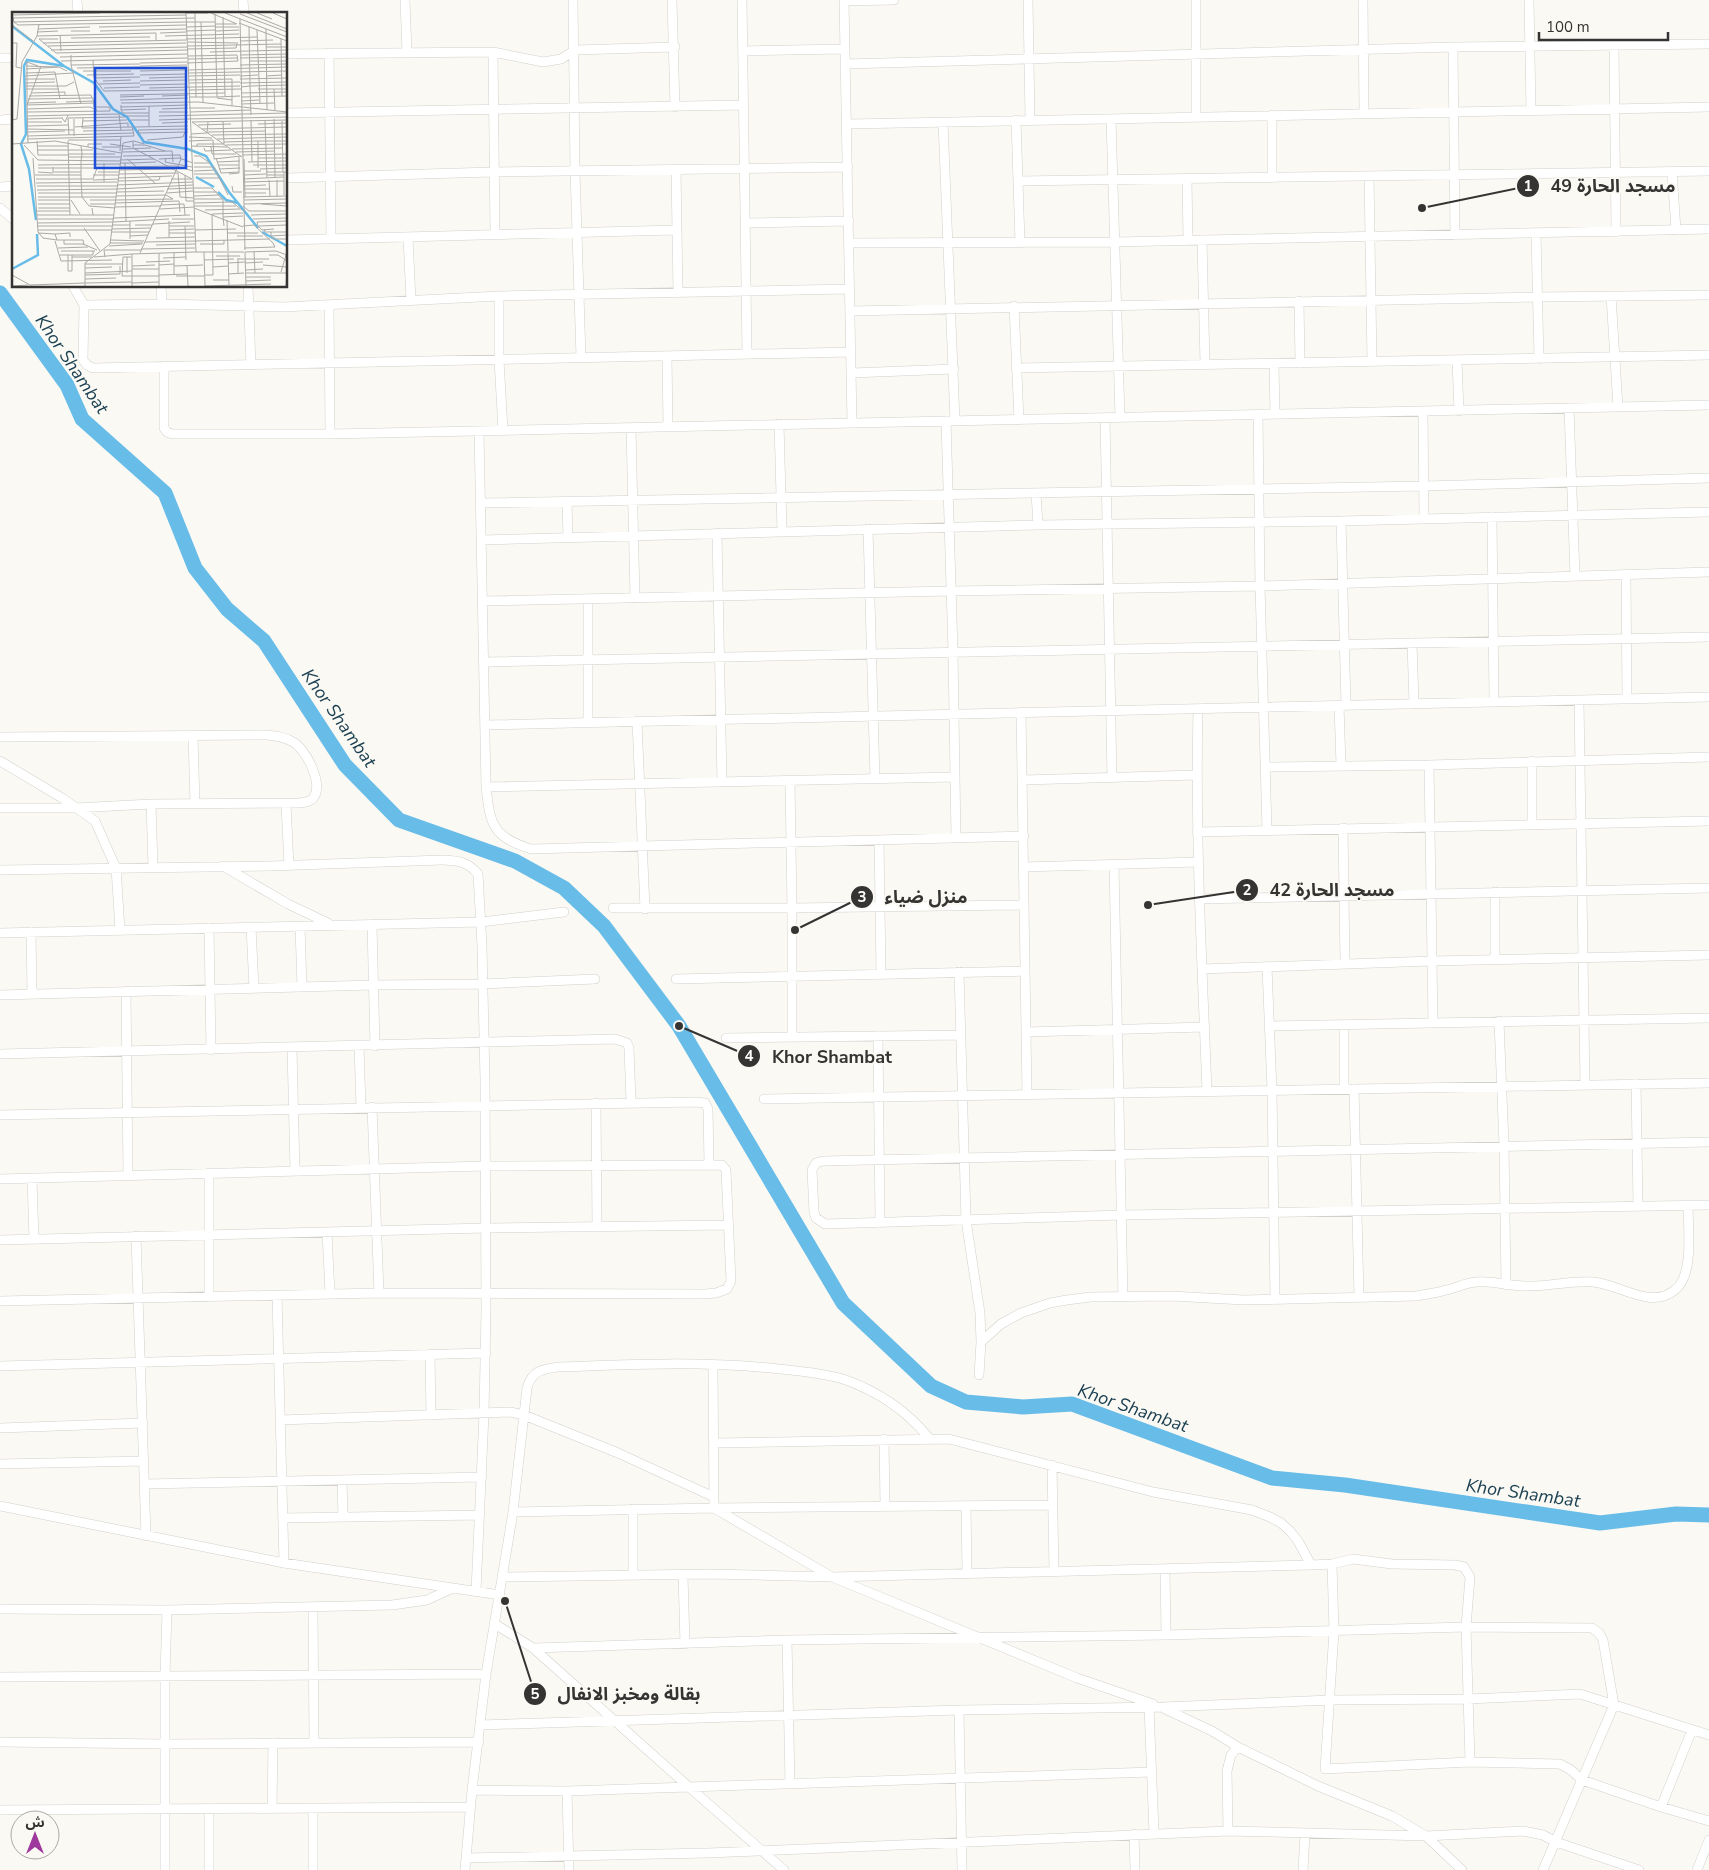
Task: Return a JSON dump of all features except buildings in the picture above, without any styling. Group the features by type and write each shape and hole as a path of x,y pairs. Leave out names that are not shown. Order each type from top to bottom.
{"street":[{"path":"405,0 407,52"},
{"path":"573,0 575,171 581,357"},
{"path":"672,0 675,47 675,107"},
{"path":"742,0 746,168 747,354"},
{"path":"852,423 848,124 844,49 844,1 894,0"},
{"path":"1028,0 1030,120"},
{"path":"1196,0 1196,117"},
{"path":"1363,0 1364,113"},
{"path":"1529,0 1531,110"},
{"path":"845,64 1364,49 1709,44"},
{"path":"1614,45 1616,232"},
{"path":"288,54 493,52 543,62 561,59 575,50 675,47"},
{"path":"1453,47 1455,235"},
{"path":"744,51 844,49"},
{"path":"493,52 495,234"},
{"path":"329,53 331,239"},
{"path":"288,113 493,111 744,105"},
{"path":"848,124 1709,106"},
{"path":"1272,115 1272,178"},
{"path":"1112,119 1120,418"},
{"path":"1016,120 1020,243"},
{"path":"943,122 954,369 948,495 956,838"},
{"path":"288,178 494,172 848,168"},
{"path":"676,169 678,292"},
{"path":"1672,172 1676,230"},
{"path":"1018,181 1709,172"},
{"path":"1368,176 1372,362"},
{"path":"1187,180 1188,241"},
{"path":"0,208 12,218"},
{"path":"746,223 849,221"},
{"path":"849,243 1188,241 1709,229"},
{"path":"288,240 677,230"},
{"path":"1536,233 1539,359"},
{"path":"408,237 412,301"},
{"path":"1202,240 1205,364"},
{"path":"74,288 84,305 84,360 87,365 93,368 851,352"},
{"path":"161,288 162,304"},
{"path":"248,288 251,365"},
{"path":"84,305 162,304 284,307 499,296 850,289"},
{"path":"851,310 1709,295"},
{"path":"499,296 499,360 503,430"},
{"path":"1611,296 1618,407"},
{"path":"1299,301 1300,363"},
{"path":"329,305 330,434"},
{"path":"1014,306 1019,420"},
{"path":"1016,368 1709,355"},
{"path":"667,356 668,427"},
{"path":"1457,360 1459,411"},
{"path":"1274,364 1275,414"},
{"path":"164,366 164,428 172,434 330,434 1459,411 1709,404"},
{"path":"852,373 954,369"},
{"path":"1569,408 1575,576"},
{"path":"1423,411 1424,519"},
{"path":"1258,415 1261,646 1267,830"},
{"path":"1105,418 1112,777"},
{"path":"780,424 782,531"},
{"path":"631,428 634,598"},
{"path":"479,431 486,787 492,822 498,832 512,843 531,849 1024,836"},
{"path":"480,503 1424,486 1709,478"},
{"path":"1036,493 1038,525"},
{"path":"567,501 568,537"},
{"path":"481,540 949,527 1341,521 1709,512"},
{"path":"1492,517 1494,702"},
{"path":"1341,521 1344,644 1341,765"},
{"path":"868,529 875,779"},
{"path":"717,533 722,782"},
{"path":"482,601 951,590 1260,586 1709,572"},
{"path":"1626,575 1627,699"},
{"path":"588,598 588,722"},
{"path":"484,662 1709,637"},
{"path":"1412,643 1414,704"},
{"path":"485,725 1709,697"},
{"path":"1579,701 1585,1085"},
{"path":"1198,709 1197,832 1207,1091"},
{"path":"1022,712 1027,1094"},
{"path":"637,721 645,909"},
{"path":"0,738 266,735 282,737 294,742 306,754 312,765 315,778 315,795 309,801 286,804 152,804 75,808 0,808"},
{"path":"193,737 196,804"},
{"path":"1266,767 1429,765 1709,757"},
{"path":"0,761 95,821 116,868 120,930"},
{"path":"1532,761 1532,825"},
{"path":"1429,765 1433,1023"},
{"path":"1023,780 1196,775"},
{"path":"486,787 955,777"},
{"path":"790,781 792,1038"},
{"path":"152,804 153,867"},
{"path":"286,804 289,866"},
{"path":"1197,832 1709,821"},
{"path":"1342,828 1345,963"},
{"path":"879,840 881,974"},
{"path":"0,870 289,866 442,860 458,861 470,865 478,874 484,1044 486,1353 476,1592"},
{"path":"1024,867 1198,862"},
{"path":"1114,865 1122,1215 1122,1296"},
{"path":"223,866 288,904 333,925"},
{"path":"1199,899 1709,888"},
{"path":"1495,892 1495,959"},
{"path":"613,908 1024,905"},
{"path":"0,933 481,922 564,912"},
{"path":"372,925 375,1046"},
{"path":"300,926 302,987"},
{"path":"251,927 254,988"},
{"path":"209,928 211,1050"},
{"path":"31,932 32,994"},
{"path":"1202,970 1345,963 1709,955"},
{"path":"1267,967 1272,1090 1276,1300"},
{"path":"676,979 1024,971"},
{"path":"959,972 966,1220 979,1305 981,1342 979,1375"},
{"path":"0,995 482,984 595,979"},
{"path":"126,991 128,1176"},
{"path":"1270,1026 1709,1018"},
{"path":"1499,1021 1506,1208 1506,1285"},
{"path":"1344,1025 1355,1149 1359,1296"},
{"path":"1026,1032 1205,1027"},
{"path":"726,1038 961,1034"},
{"path":"878,1036 880,1223"},
{"path":"0,1054 622,1040 627,1043 629,1048 631,1102"},
{"path":"359,1046 361,1107"},
{"path":"292,1048 295,1171"},
{"path":"764,1099 1709,1083"},
{"path":"1636,1084 1638,1205"},
{"path":"0,1116 361,1107 696,1102 705,1103 708,1109 709,1164"},
{"path":"596,1103 598,1227"},
{"path":"372,1107 379,1293"},
{"path":"1709,1142 880,1160 818,1162 812,1170 814,1212 820,1222 825,1224 1122,1215 1709,1205"},
{"path":"0,1179 375,1168 722,1165 726,1170 731,1281 727,1289 716,1293 379,1293 0,1300"},
{"path":"209,1173 210,1297"},
{"path":"32,1179 34,1239"},
{"path":"981,1342 1001,1324 1032,1309 1067,1300 1122,1296 1188,1296 1224,1300 1276,1300 1359,1296 1416,1296 1485,1281 1506,1285 1552,1286 1593,1282 1622,1288 1644,1297 1655,1298 1668,1295 1678,1289 1685,1277 1688,1264 1688,1205"},
{"path":"0,1240 486,1228 728,1225"},
{"path":"327,1232 330,1294"},
{"path":"136,1236 146,1536"},
{"path":"277,1296 284,1563"},
{"path":"0,1366 486,1353"},
{"path":"430,1354 431,1416"},
{"path":"713,1364 714,1508"},
{"path":"465,1870 470,1808 486,1674 513,1512 524,1415 530,1380 536,1372 546,1369 589,1366 713,1364 786,1370 828,1376 844,1380 885,1398 914,1420 929,1438"},
{"path":"280,1420 510,1412 524,1415 618,1453 714,1497"},
{"path":"0,1428 143,1423"},
{"path":"884,1439 885,1506"},
{"path":"713,1443 949,1439 1153,1492 1236,1507 1270,1517 1290,1531 1298,1541 1311,1565"},
{"path":"0,1464 144,1461"},
{"path":"1052,1465 1054,1571"},
{"path":"145,1484 482,1477"},
{"path":"342,1480 343,1517"},
{"path":"513,1512 1052,1504"},
{"path":"0,1506 284,1563 500,1595"},
{"path":"966,1506 967,1573"},
{"path":"714,1508 832,1577 1077,1678 1163,1707 1212,1731 1238,1747 1318,1786 1392,1816 1426,1836 1462,1870"},
{"path":"633,1509 633,1576"},
{"path":"283,1518 383,1518 480,1514"},
{"path":"503,1577 684,1575 832,1577 1311,1565 1332,1564 1346,1559 1363,1559 1392,1564 1464,1567 1470,1577 1466,1627 1470,1762"},
{"path":"1318,1786 1325,1768 1331,1700 1334,1631 1332,1564"},
{"path":"1165,1569 1166,1635"},
{"path":"684,1575 685,1644"},
{"path":"0,1609 167,1610 313,1608 409,1604 427,1600 454,1588"},
{"path":"313,1608 314,1743"},
{"path":"165,1870 167,1610"},
{"path":"495,1624 533,1648 784,1870"},
{"path":"533,1648 787,1640 1166,1635 1466,1627 1592,1628 1599,1633 1603,1640 1614,1705 1543,1870"},
{"path":"787,1640 790,1783"},
{"path":"0,1677 486,1674"},
{"path":"480,1725 959,1710 1163,1707 1331,1700 1467,1699 1580,1694 1709,1735"},
{"path":"1149,1707 1154,1833"},
{"path":"959,1710 962,1870"},
{"path":"1661,1807 1692,1730"},
{"path":"0,1742 165,1744 479,1742"},
{"path":"272,1809 273,1743"},
{"path":"1228,1831 1227,1771 1231,1755 1238,1747"},
{"path":"1325,1768 1470,1762 1560,1764 1571,1770 1582,1780 1709,1821"},
{"path":"472,1790 567,1791 1152,1772"},
{"path":"567,1791 569,1870"},
{"path":"0,1810 470,1808"},
{"path":"313,1809 313,1870"},
{"path":"209,1810 209,1870"},
{"path":"466,1858 760,1850 1228,1831 1426,1836 1523,1831 1543,1836 1639,1870"},
{"path":"1134,1834 1135,1870"},
{"path":"1303,1870 1305,1834"},
{"path":"1697,1870 1709,1840"}],"waterway":[{"name":"Khor Shambat","path":"0,293 67,385 82,419 165,493 195,568 227,609 264,641 345,765 399,820 515,861 564,888 604,926 679,1026 843,1303 931,1386 966,1402 1023,1407 1072,1404 1272,1478 1345,1485 1600,1523 1676,1514 1709,1515"}],"place":[{"name":"مسجد الحارة 49","path":"1422,208"},
{"name":"مسجد الحارة 42","path":"1148,905"},
{"name":"منزل ضياء","path":"795,930"},
{"name":"Khor Shambat","path":"679,1026"},
{"name":"بقالة ومخبز الانفال","path":"505,1601"}]}
